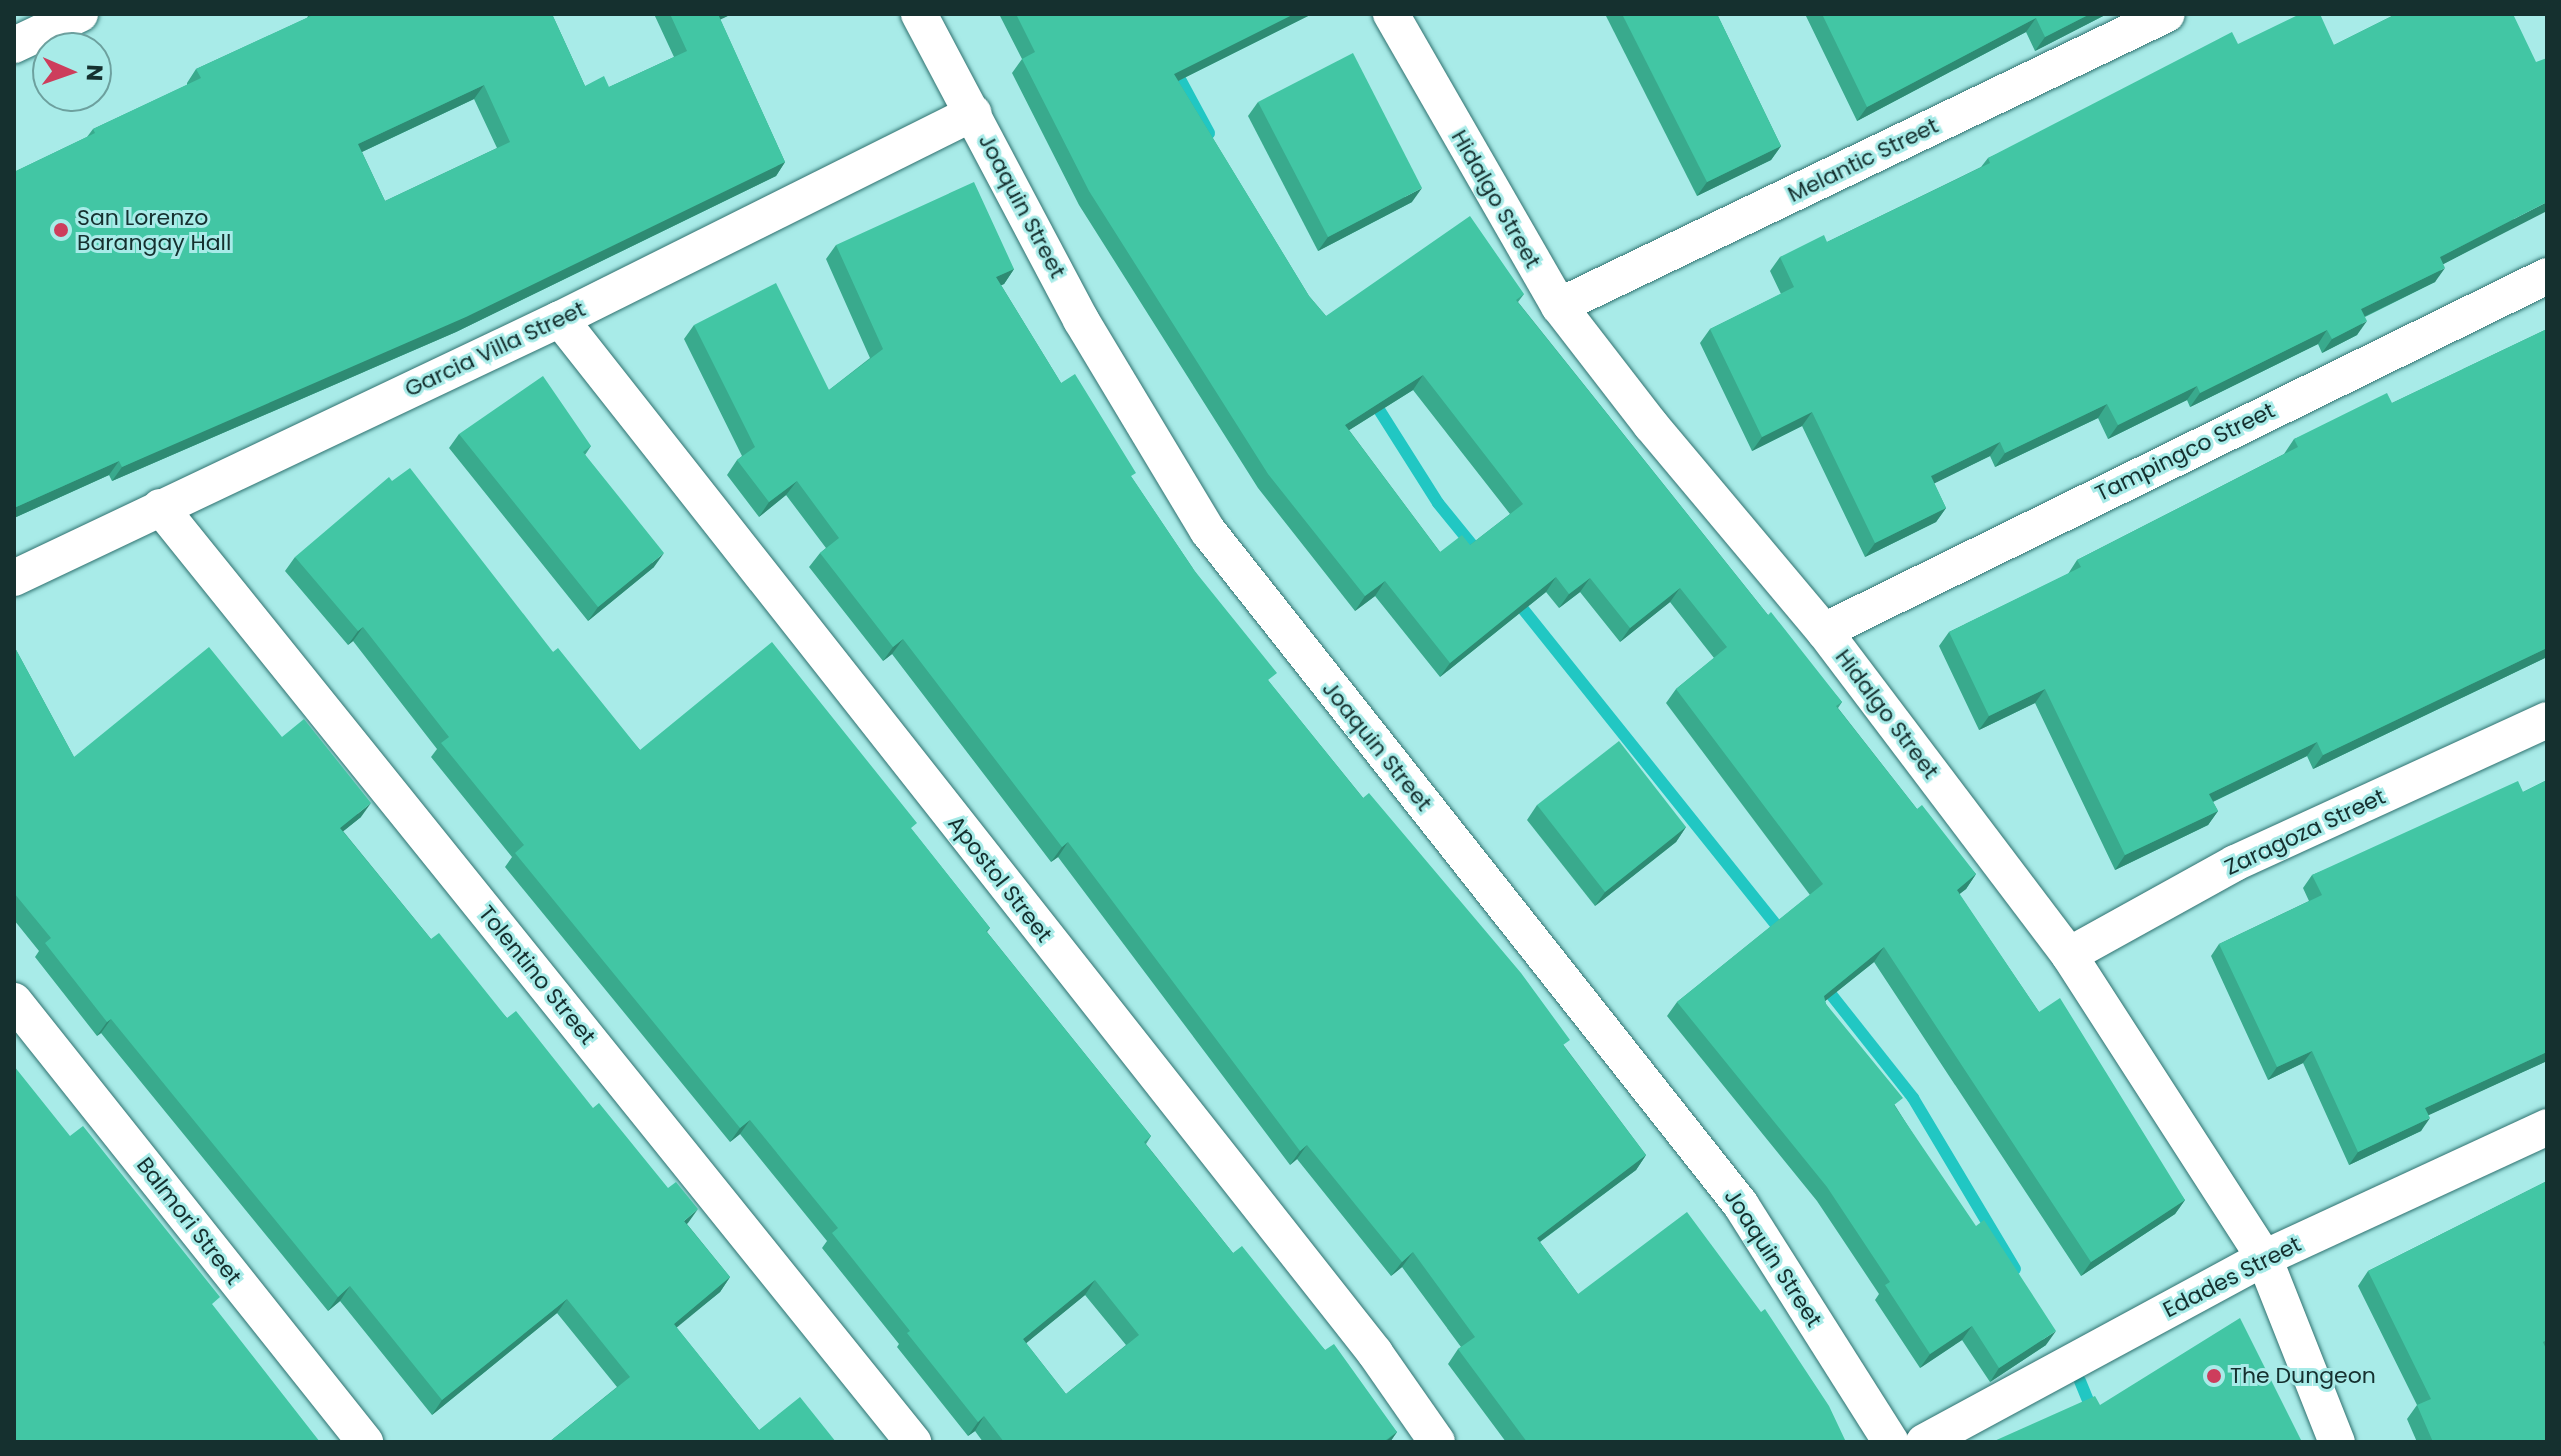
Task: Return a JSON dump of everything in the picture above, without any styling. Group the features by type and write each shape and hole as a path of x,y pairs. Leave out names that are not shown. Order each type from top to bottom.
{"street":[{"path":"14,45 80,14"},
{"name":"Joaquin Street","path":"919,14 1081,320 1208,531 1741,1205 1891,1442"},
{"name":"Hidalgo Street","path":"1391,14 1559,306 1651,425 1824,631 2069,955 2264,1258 2337,1442"},
{"name":"Melantic Street","path":"1559,306 2167,14"},
{"name":"Garcia Villa Street","path":"14,578 560,319 973,113"},
{"name":"Tampingco Street","path":"1824,631 2547,276"},
{"name":"Apostol Street","path":"560,319 1375,1353 1437,1442"},
{"name":"Tolentino Street","path":"160,507 913,1442"},
{"name":"Zaragoza Street","path":"2069,955 2235,863 2547,720"},
{"name":"Balmori Street","path":"14,1001 365,1442"},
{"name":"Edades Street","path":"1924,1442 2264,1258 2547,1127"}],"building":[{"path":"315,14 552,14 585,86 604,76 609,87 687,51 670,14 718,14 785,162 466,317 122,467 119,461 14,508 14,172 95,133 93,129 201,78 196,69","holes":["484,85 510,142 385,201 358,144"]},
{"path":"1016,14 1294,14 1174,74 1309,296 1326,316 1470,216 1524,294 1516,300 1768,615 1771,612 1842,702 1836,706 1917,809 1922,805 1976,874 1957,890 2039,1012 2060,998 2185,1200 2091,1262 1884,947 1824,996 1826,1004 1903,1098 1894,1105 1976,1226 1984,1220 2056,1331 1999,1368 1972,1326 1930,1354 1885,1285 1890,1282 1827,1187 1677,1002 1823,884 1676,689 1727,647 1680,588 1630,628 1590,578 1569,594 1556,577 1450,663 1385,581 1365,596 1268,474 1089,191 1022,59 1035,52","holes":["1423,375 1523,504 1470,545 1462,535 1440,552 1345,425"]},
{"path":"1622,14 1717,14 1781,146 1707,182"},
{"path":"1822,14 2090,14 2045,37 2036,18 1867,107"},
{"path":"2300,14 2320,14 2334,45 2396,14 2513,14 2536,62 2547,58 2547,202 2440,257 2445,268 2361,309 2367,321 2332,339 2327,330 2200,393 2197,386 2118,425 2107,404 2005,453 2000,442 1931,476 1946,508 1875,543 1812,412 1762,437 1710,329 1794,287 1780,257 1824,235 1827,242 1990,163 1988,158 2232,32 2238,44"},
{"path":"1353,53 1422,188 1328,237 1258,102"},
{"path":"974,182 1014,269 996,277 1061,383 1075,374 1136,473 1131,476 1194,570 1277,673 1268,680 1363,798 1369,793 1521,973 1570,1040 1563,1045 1646,1155 1537,1238 1578,1294 1687,1212 1761,1312 1765,1309 1829,1406 1846,1442 1527,1442 1458,1349 1475,1337 1413,1252 1402,1262 1307,1145 1300,1151 1068,842 1062,847 903,639 893,647 820,553 839,538 797,481 769,502 737,460 755,447 694,325 776,283 829,390 883,349 836,245"},
{"path":"2547,329 2547,648 2323,755 2317,742 2209,794 2218,811 2125,855 2045,689 1989,716 1949,632 2081,567 2077,560 2298,447 2294,439 2387,393 2392,403"},
{"path":"543,376 591,446 583,452 664,553 598,607 459,434"},
{"path":"410,468 553,652 558,648 640,750 772,642 917,823 911,828 990,928 986,931 1151,1136 1144,1142 1233,1253 1242,1246 1325,1350 1334,1344 1397,1432 1387,1442 1004,1442 984,1416 978,1422 832,1233 838,1228 750,1120 740,1128 515,853 524,845 441,743 449,737 363,627 358,631 295,557 389,477 392,481","holes":["1095,1280 1139,1335 1066,1394 1023,1339"]},
{"path":"14,646 74,757 209,647 282,737 304,719 371,803 340,828 431,939 439,933 507,1018 516,1011 593,1108 599,1103 668,1188 676,1182 698,1209 684,1221 730,1277 674,1324 759,1430 800,1397 836,1442 549,1442 630,1377 567,1299 442,1400 350,1286 338,1297 111,1019 107,1022 45,943 51,938 14,893"},
{"path":"1619,741 1686,827 1605,892 1537,805"},
{"path":"2547,780 2547,1052 2425,1108 2430,1118 2358,1152 2312,1051 2277,1067 2219,944 2322,895 2312,875 2518,781 2523,792"},
{"path":"14,1066 70,1136 83,1126 220,1297 212,1304 320,1442 14,1442"},
{"path":"2547,1181 2547,1340 2543,1342 2547,1351 2547,1442 2433,1442 2417,1405 2431,1399 2368,1271"},
{"path":"2240,1318 2302,1442 1992,1442 2095,1396 2100,1405"}],"waterway":[{"path":"1174,68 1209,133"},
{"path":"1371,397 1438,503 1481,556"},
{"path":"1515,599 1783,934"},
{"path":"1822,983 1913,1098 2015,1269"},
{"path":"2080,1381 2105,1442"}],"place":[{"name":"San Lorenzo Barangay Hall","path":"61,230"},
{"name":"The Dungeon","path":"2214,1376"}]}
